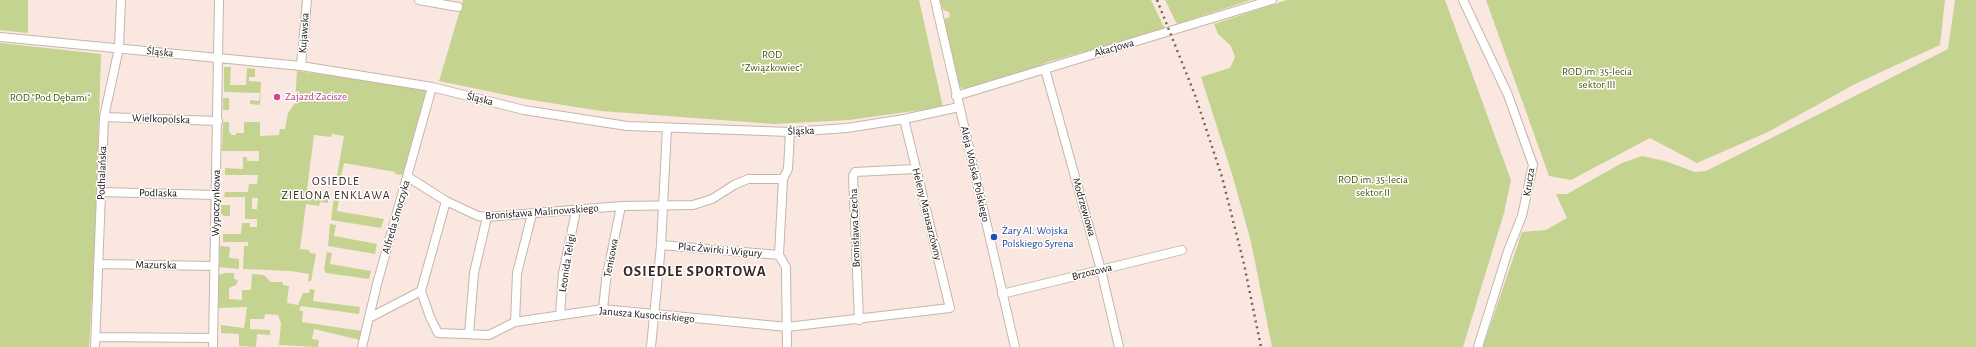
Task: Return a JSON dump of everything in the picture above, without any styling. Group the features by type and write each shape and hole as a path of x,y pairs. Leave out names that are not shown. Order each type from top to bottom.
{"street":[{"name":"Podhalańska","path":"95,347 104,117 119,48 121,0"},
{"name":"Wypoczynkowa","path":"213,347 219,0"},
{"name":"Kujawska","path":"302,66 307,0"},
{"path":"419,0 458,7"},
{"name":"Aleja Wojska Polskiego","path":"935,0 1015,347"},
{"name":"Akacjowa","path":"956,96 1272,0"},
{"name":"Krucza","path":"1463,0 1508,95 1533,165 1522,216 1508,251 1478,347"},
{"name":"Śląska","path":"0,37 302,66 432,87 524,110 627,126 667,128 702,127 790,132 847,128 904,119 959,107"},
{"name":"Modrzewiowa","path":"1045,69 1101,270 1119,347"},
{"name":"Alfreda Smoczyka","path":"362,347 432,87"},
{"name":"Wielkopolska","path":"104,117 218,121"},
{"name":"Heleny Marusarzówny","path":"904,119 950,308"},
{"path":"651,347 661,245 667,128"},
{"path":"787,347 786,267 779,255 783,180 788,168 790,132"},
{"name":"Bronisława Czecha","path":"859,320 853,176 855,172 916,169"},
{"name":"Bronisława Malinowskiego","path":"408,177 446,201 478,216 487,217 576,211 621,206 693,205 703,202 734,184 748,179 783,180"},
{"name":"Podlaska","path":"101,192 216,195"},
{"path":"369,318 421,291 446,201"},
{"name":"Tenisowa","path":"603,309 606,280 621,206"},
{"name":"Leonida Teligi","path":"560,315 563,273 576,211"},
{"path":"515,322 517,272 532,214"},
{"path":"469,334 474,272 487,217"},
{"name":"Plac Żwirki i Wigury","path":"661,245 779,255"},
{"name":"Brzozowa","path":"1002,294 1182,250"},
{"name":"Mazurska","path":"98,264 214,266"},
{"name":"Janusza Kusocińskiego","path":"421,291 430,317 438,333 489,335 515,322 603,309 786,327 859,320 950,308"},
{"path":"96,337 213,338"}],"green space":[{"path":"0,0 28,0 28,33 0,30"},
{"name":"ROD \"Związkowiec\"","path":"463,0 919,0 943,107 849,120 774,124 601,111 525,99 439,81"},
{"path":"940,0 1151,0 1165,29 1044,63 1045,66 965,90 959,86 957,82 943,21 950,17 949,12 943,10"},
{"path":"1165,0 1251,0 1177,24"},
{"name":"ROD im. 35-lecia sektor II","path":"1287,0 1445,0 1511,180 1504,213 1463,347 1272,347 1251,242 1232,174 1201,77 1230,68 1235,57 1231,46 1218,34 1214,24"},
{"name":"ROD im. 35-lecia sektor III","path":"1486,0 1945,0 1940,45 1857,83 1768,132 1697,163 1650,138 1571,180 1549,176"},
{"path":"1955,0 1976,0 1976,347 1483,347 1522,232 1546,230 1567,218 1556,194 1567,194 1622,163 1642,156 1665,161 1695,172 1706,171 1948,49"},
{"name":"ROD \"Pod Dębami\"","path":"0,43 101,54 95,247 89,347 0,347"},
{"path":"224,67 231,67 230,85 246,85 247,68 255,69 255,77 249,77 249,81 261,82 260,105 250,104 250,100 259,101 260,93 224,92"},
{"path":"297,71 428,89 404,175 344,163 341,177 337,176 344,136 332,134 331,137 314,135 306,197 328,199 328,203 320,202 319,206 306,204 300,249 309,250 310,253 316,254 311,281 308,281 309,274 291,271 243,269 244,246 248,246 248,242 223,242 223,234 241,234 242,223 250,223 250,227 257,227 257,219 245,219 245,197 224,197 225,192 248,192 249,184 257,184 258,175 225,175 225,168 243,169 243,157 247,157 247,161 259,161 259,151 222,151 223,122 229,122 229,132 231,135 236,135 236,133 244,133 244,122 260,122 260,136 279,135 280,129 285,129 288,113 295,103","holes":["252,198 258,198 257,209 252,209"]},
{"path":"223,98 229,98 229,110 223,110"},
{"path":"334,198 339,199 337,211 384,219 381,228 331,220"},
{"path":"221,205 230,205 230,216 224,216 221,213"},
{"path":"330,224 336,225 334,236 377,244 375,254 328,246"},
{"path":"220,246 230,247 229,258 239,259 239,269 219,267"},
{"path":"327,252 332,253 330,264 371,271 369,279 326,273 324,269"},
{"path":"234,273 234,279 238,280 236,285 229,288 229,299 242,300 242,290 251,290 252,274 264,275 271,282 283,282 283,285 289,286 287,303 298,305 303,293 309,293 310,289 315,290 313,301 360,307 359,314 301,306 299,310 303,311 302,322 362,331 360,340 314,329 312,339 319,340 318,347 279,345 281,323 278,315 265,314 264,319 250,319 250,329 270,330 270,335 257,334 256,347 239,346 239,334 221,333 221,325 244,328 247,307 218,308 219,275"}],"railway":[{"path":"1157,0 1195,95 1222,177 1244,264 1261,347"}],"place":[{"name":"Zajazd Zacisze","path":"277,97"},
{"name":"Żary Al. Wojska Polskiego Syrena","path":"994,237"}],"district":[{"name":"OSIEDLE ZIELONA ENKLAWA","path":"336,188"},
{"name":"OSIEDLE SPORTOWA","path":"695,271"}]}
